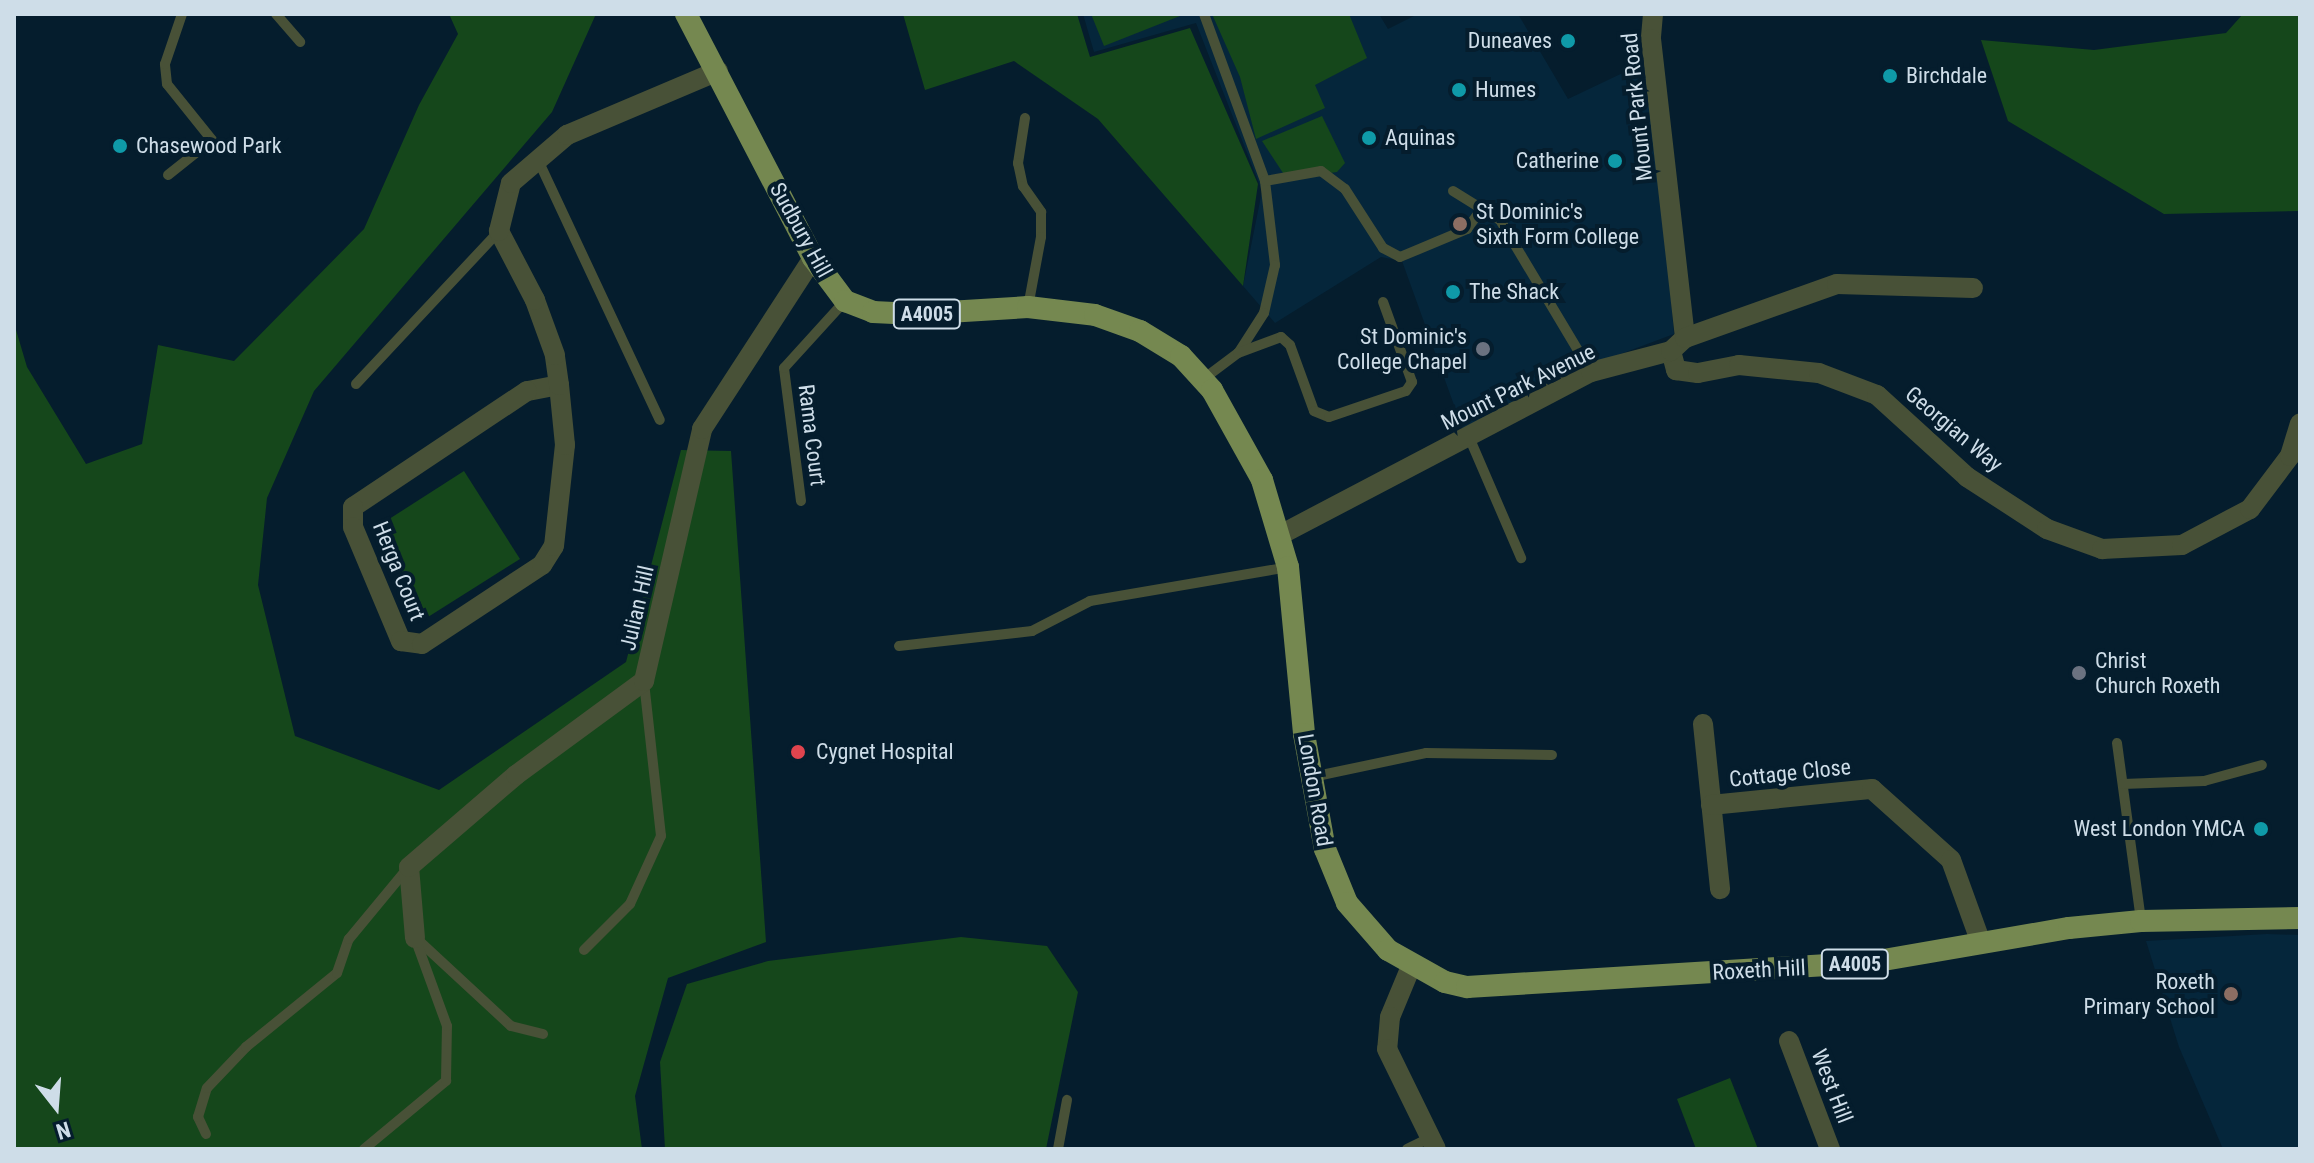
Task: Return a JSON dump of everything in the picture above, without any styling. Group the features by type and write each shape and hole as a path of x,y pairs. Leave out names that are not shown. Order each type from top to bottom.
{"main road":[{"name":"Sudbury Hill","path":"686,14 813,258 845,301 873,312 915,314 1028,307 1095,315 1140,331 1181,356 1202,380 1235,424 1262,480"},
{"name":"London Road","path":"1262,480 1288,567 1311,777 1322,839 1347,903 1380,943 1412,964"},
{"name":"Roxeth Hill","path":"1412,964 1445,982 1467,987 1632,973 1802,968 2141,921 2300,918"}],"street":[{"name":"Mount Park Road","path":"1653,14 1651,39 1678,344"},
{"path":"499,231 511,183 567,135 718,71"},
{"name":"Herga Court","path":"499,231 535,300 555,355 559,385 565,445 554,546 542,565 422,644 401,641 353,527 353,507 527,391 559,385"},
{"name":"Julian Hill","path":"409,867 516,775 644,681 702,429 813,258"},
{"name":"Mount Park Avenue","path":"1280,535 1591,372 1678,344 1837,284 1973,288"},
{"name":"Georgian Way","path":"1678,344 1676,370 1698,373 1739,365 1819,373 1877,395 1967,477 2047,529 2102,549 2182,545 2250,509 2290,456 2300,424"},
{"name":"Cottage Close","path":"1703,724 1720,889"},
{"name":"Cottage Close","path":"1711,805 1872,789 1951,860 1981,943"},
{"path":"409,867 415,938"},
{"path":"1412,964 1390,1017 1387,1049 1433,1144"},
{"name":"West Hill","path":"1789,1041 1830,1149"}],"lane":[{"path":"168,175 212,140 167,84 165,64 182,14"},
{"path":"276,14 300,42"},
{"path":"1204,14 1265,181 1275,265 1264,313 1238,353"},
{"path":"1025,118 1018,163 1023,186 1041,212 1041,237 1028,307"},
{"path":"538,160 660,420"},
{"path":"1265,181 1321,171 1345,189 1383,248 1400,257 1467,229 1483,207"},
{"path":"1453,191 1483,207 1509,233 1591,372"},
{"path":"356,384 499,231"},
{"name":"Rama Court","path":"801,501 784,368 845,301"},
{"path":"1202,380 1238,353 1281,337 1290,345 1314,411 1329,417 1406,391 1412,382 1383,302"},
{"path":"1469,437 1521,558"},
{"path":"899,646 1032,631 1058,622 1090,601 1288,567"},
{"path":"584,950 630,904 661,836 644,681"},
{"path":"2117,743 2141,921"},
{"path":"1311,777 1426,753 1552,755"},
{"path":"2123,784 2204,781 2262,765"},
{"path":"206,1134 198,1117 207,1088 246,1047 337,973 349,939 409,867"},
{"path":"415,938 511,1026 543,1034"},
{"path":"364,1149 446,1081 447,1026 415,938"},
{"path":"1058,1149 1067,1100"},
{"path":"1407,1149 1433,1144"}],"shaded area":[{"name":"St Dominic's Sixth Form College","path":"1083,14 1379,14 1388,29 1418,14 1518,14 1568,99 1650,60 1674,334 1575,371 1463,430 1402,261 1381,257 1275,323 1243,286 1262,191 1196,23 1094,52"},
{"name":"Roxeth Primary School","path":"2300,935 2300,1149 2223,1149 2179,1047 2146,941"}],"green space":[{"path":"449,14 596,14 552,112 314,391 267,498 258,585 295,736 439,790 626,662 681,450 731,451 766,942 668,978 635,1096 642,1149 14,1149 14,323 27,367 86,464 142,444 158,345 234,361 364,229 419,105 458,34"},
{"path":"903,14 1077,14 1090,57 1190,28 1258,184 1243,286 1098,119 1014,61 925,90"},
{"path":"1091,14 1185,14 1104,46"},
{"path":"1212,14 1349,14 1367,58 1315,85 1325,108 1256,139 1240,77"},
{"path":"2243,14 2300,14 2300,211 2164,214 2008,121 1981,40 2094,50 2226,33"},
{"path":"1322,116 1345,163 1337,172 1287,179 1262,141"},
{"path":"464,471 520,559 428,617 372,530"},
{"path":"961,937 1047,946 1078,992 1046,1149 665,1149 660,1062 687,984 768,961"},
{"path":"1730,1078 1758,1149 1696,1149 1677,1099"}],"place":[{"name":"Duneaves","path":"1568,41"},
{"name":"Birchdale","path":"1890,76"},
{"name":"Humes","path":"1459,90"},
{"name":"Aquinas","path":"1369,138"},
{"name":"Chasewood Park","path":"120,146"},
{"name":"Catherine","path":"1615,161"},
{"name":"St Dominic's Sixth Form College","path":"1460,224"},
{"name":"The Shack","path":"1453,292"},
{"name":"St Dominic's College Chapel","path":"1483,349"},
{"name":"Christ Church Roxeth","path":"2079,673"},
{"name":"Cygnet Hospital","path":"798,752"},
{"name":"West London YMCA","path":"2261,829"},
{"name":"Roxeth Primary School","path":"2231,994"}]}
